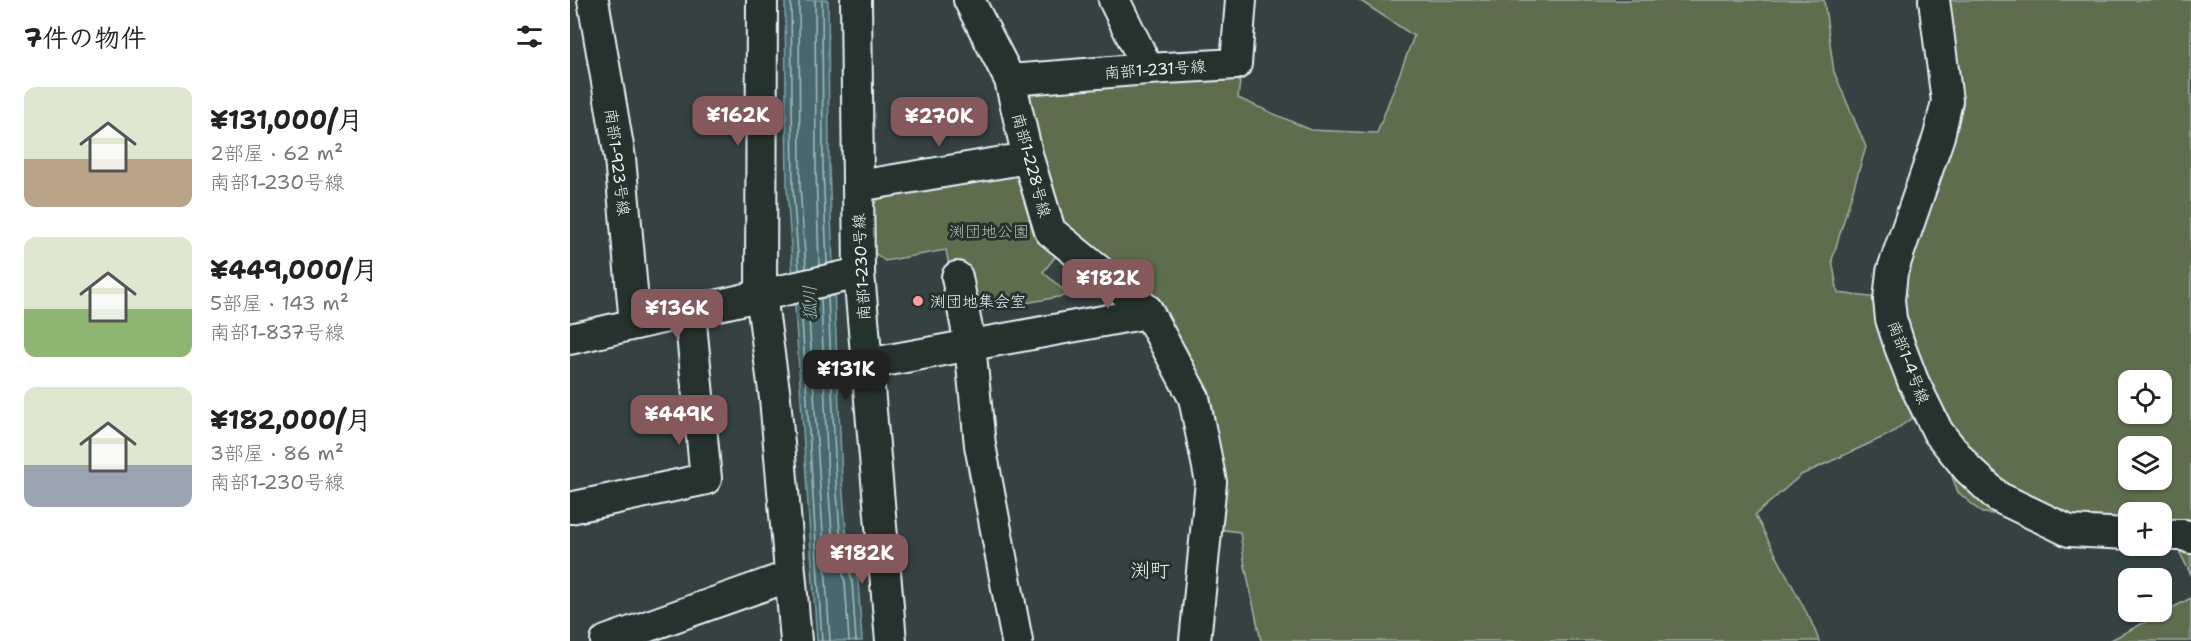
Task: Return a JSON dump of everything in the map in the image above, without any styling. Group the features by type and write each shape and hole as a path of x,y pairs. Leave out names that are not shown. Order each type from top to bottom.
{"street":[{"name":"南部1-923号線","path":"592,0 620,158 635,324"},
{"path":"762,0 767,293 796,641"},
{"name":"南部1-230号線","path":"856,0 858,186 854,273 867,364 891,641"},
{"name":"南部1-228号線","path":"969,0 1010,80 1028,158 1050,231 1147,310 1194,398 1211,482 1195,641"},
{"path":"1114,0 1148,69"},
{"name":"南部1-231号線","path":"1010,80 1236,64 1241,0"},
{"name":"南部1-4号線","path":"1934,0 1947,102 1939,136 1892,272 1889,300 1900,346 1912,381 1938,432 1968,469 1998,496 2069,531 2118,533"},
{"path":"858,186 1028,158"},
{"path":"570,339 690,313 854,273"},
{"path":"957,277 970,345 980,445 1017,641"},
{"path":"867,364 1136,315 1147,310"},
{"path":"570,508 706,479 690,313"},
{"path":"2172,535 2184,535 2191,538"},
{"path":"606,641 790,576"}],"green space":[{"path":"1359,0 1824,0 1834,72 1866,147 1832,260 1838,293 1877,298 1936,96 1922,0 2191,0 2191,575 2178,549 2172,549 2172,502 2118,502 2118,546 2063,544 2006,515 1982,513 1958,492 1948,466 1912,418 1890,434 1801,475 1755,515 1812,623 1819,641 1261,641 1240,532 1216,529 1203,396 1064,230 1023,99 1034,88 1241,73 1238,98 1311,130 1377,133 1414,36"},
{"name":"渕団地公園","path":"1015,175 1027,180 1060,251 1043,272 1069,295 970,313 950,271 946,250 885,261 871,250 871,208 881,196"},
{"path":"2191,598 2191,641 2109,641 2145,622 2172,622 2172,608"}],"water":[{"name":"狐川","path":"785,0 828,0 829,168 842,481 846,531 858,580 862,641 817,641 787,188"}],"place":[{"name":"渕団地集会室","path":"918,301"}],"district":[{"name":"渕町","path":"1150,570"}]}
